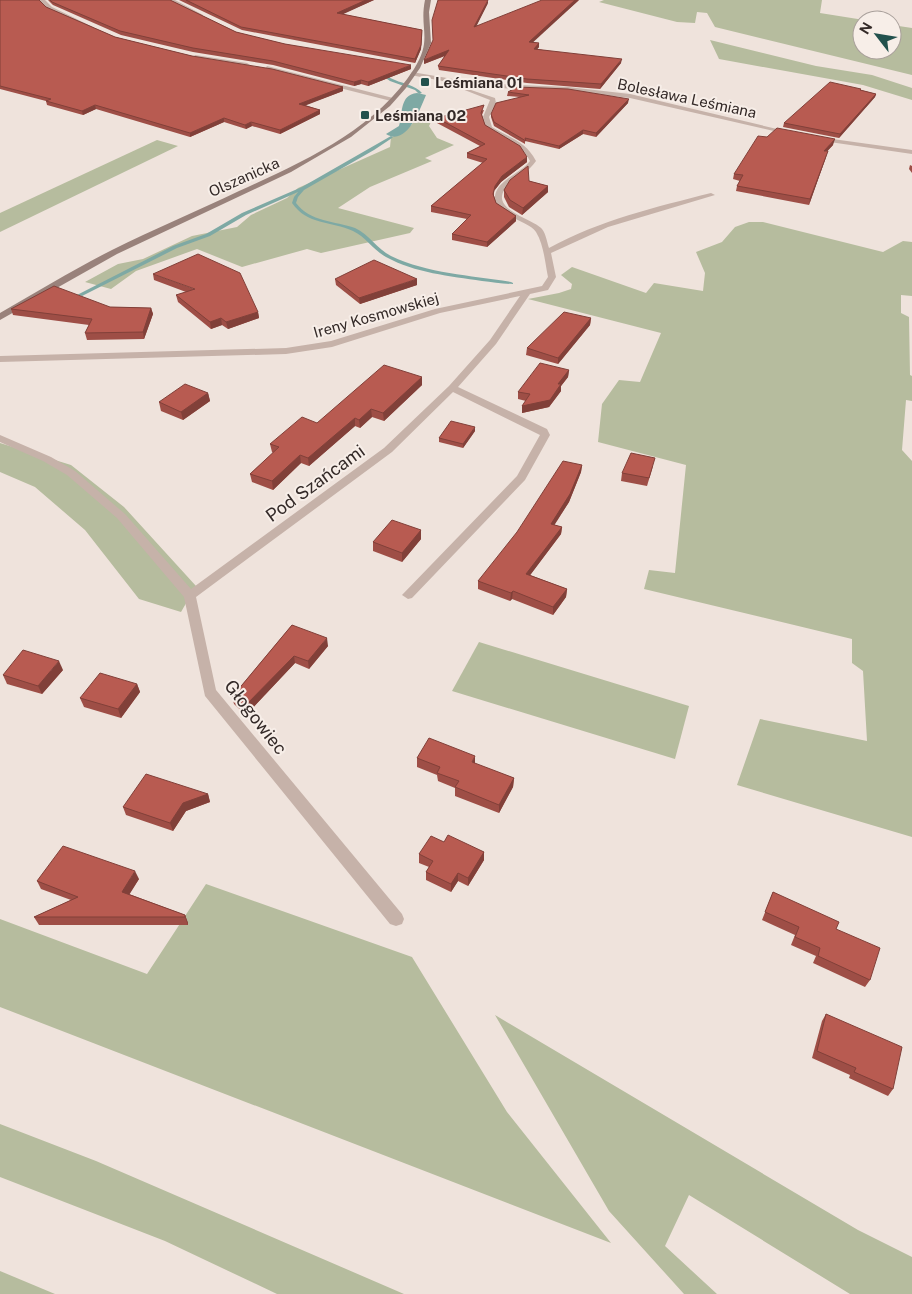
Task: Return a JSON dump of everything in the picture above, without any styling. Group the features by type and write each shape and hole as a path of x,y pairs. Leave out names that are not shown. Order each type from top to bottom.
{"street":[{"path":"42,0 50,8 97,30"},
{"path":"171,0 204,17"},
{"name":"Olszanicka","path":"0,317 75,272 312,160 351,136 392,99 408,81 417,66 428,42 425,12 428,0"},
{"path":"184,54 253,66"},
{"path":"408,65 417,66"},
{"path":"263,68 392,99"},
{"path":"412,74 456,82"},
{"name":"Ireny Kosmowskiej","path":"0,359 286,351 332,344 438,310 545,288 552,276 547,252 539,230 504,209 499,195 502,187 525,172 533,162 529,151 524,145 489,128 486,117 494,101 486,95 461,86 456,82"},
{"name":"Bolesława Leśmiana","path":"456,82 568,89 630,96 796,134"},
{"path":"806,136 912,152"},
{"path":"547,252 583,234 711,194"},
{"name":"Pod Szańcami","path":"190,596 388,450 452,388 493,342 527,292"},
{"path":"408,596 521,478 545,435 543,431 452,388"},
{"name":"Głogowiec","path":"0,438 47,458 71,472 121,516 190,596 210,692 396,919"}],"green space":[{"path":"604,0 822,0 820,13 852,18 852,60 902,60 902,26 912,28 912,75 715,27 707,13 697,12 695,23 677,22 599,2"},
{"path":"710,40 816,66 872,75 912,88 912,100 863,85 719,59"},
{"path":"416,118 431,122 429,126 437,138 454,145 425,158 432,161 370,187 338,208 414,228 410,233 321,253 307,249 242,267 197,249 136,271 111,289 85,282 118,264 143,259 192,236 237,227 251,215 287,198 298,188 390,147 391,137 406,130"},
{"path":"157,140 178,146 0,232 0,213"},
{"path":"749,222 763,222 883,252 903,241 912,242 912,296 901,295 901,313 909,317 910,375 912,376 912,401 906,400 902,450 912,461 912,837 737,785 760,719 867,741 863,671 852,663 852,639 644,589 649,570 675,573 686,465 598,442 602,404 619,380 640,382 661,333 528,299 571,289 572,284 561,275 572,267 646,293 654,283 703,291 705,273 696,252 722,242 735,227"},
{"path":"0,443 71,465 124,507 196,586 181,612 139,599 85,530 35,487 0,472"},
{"path":"479,642 689,706 675,759 452,691"},
{"path":"206,884 412,957 507,1112 611,1243 0,1007 0,919 147,974"},
{"path":"495,1015 858,1230 912,1257 912,1294 850,1294 689,1195 665,1246 717,1294 684,1294 609,1211"},
{"path":"0,1124 96,1161 404,1294 277,1294 165,1241 0,1177"},
{"path":"0,1271 55,1294 0,1294"}],"water":[{"path":"417,93 426,95 412,125 400,135 394,137 386,134 399,126 404,101 407,97"}],"building":[{"path":"0,0 39,0 46,7 115,37 192,56 272,69 343,87 299,104 320,110 280,130 251,122 245,125 224,118 190,133 95,105 82,111 46,101 51,99 0,86"},
{"path":"50,0 170,0 236,32 285,44 411,65 368,82 361,80 354,82 273,61 193,48 120,31"},
{"path":"186,0 366,0 337,13 422,30 421,45 415,59 241,27"},
{"path":"438,0 488,0 474,27 542,0 575,0 529,42 539,43 534,49 622,59 601,84 527,79 438,66 449,50 424,60 433,40 432,20"},
{"path":"830,82 876,94 840,134 784,123"},
{"path":"517,87 568,89 629,99 596,133 583,130 559,146 525,138 526,141 494,122 491,114 496,103 529,95 508,92"},
{"path":"484,105 481,113 485,125 520,146 527,157 502,176 495,186 493,194 496,203 516,216 487,242 452,234 471,215 431,206 487,159 467,153 485,144 437,118"},
{"path":"777,128 835,139 824,151 828,151 810,199 737,186 743,175 734,174 758,136 767,137"},
{"path":"528,166 529,181 548,186 523,208 510,200 504,190 510,180"},
{"path":"198,254 240,273 258,312 226,322 221,318 210,322 176,295 195,289 153,274"},
{"path":"374,260 417,279 359,298 335,279"},
{"path":"54,286 110,307 151,308 143,332 85,333 92,319 11,309"},
{"path":"564,312 591,318 558,358 527,348"},
{"path":"540,363 569,370 558,384 561,384 550,400 522,406 530,394 518,392"},
{"path":"384,365 422,377 383,413 371,409 359,420 355,418 308,458 300,455 272,481 250,474 279,447 270,444 302,417 317,423"},
{"path":"185,384 208,393 181,412 159,402"},
{"path":"451,421 475,427 463,444 439,438"},
{"path":"631,453 655,458 649,478 622,473"},
{"path":"563,461 582,465 570,494 551,524 562,527 526,574 567,589 553,607 513,591 511,593 478,581 517,532"},
{"path":"392,520 421,530 402,553 373,542"},
{"path":"292,625 327,638 308,661 294,656 244,707 232,697"},
{"path":"23,650 59,661 38,686 3,675"},
{"path":"100,673 137,684 118,709 80,698"},
{"path":"429,738 475,756 472,762 514,778 499,805 455,787 459,781 437,773 440,767 417,758"},
{"path":"146,774 208,794 183,803 170,823 123,807"},
{"path":"448,835 484,852 468,878 458,873 451,884 426,872 433,861 419,854 431,836 444,842"},
{"path":"63,846 135,871 122,892 185,915 185,917 34,917 78,897 37,881"},
{"path":"773,892 839,922 836,929 880,948 870,980 818,956 820,948 795,937 799,927 765,912"},
{"path":"826,1014 902,1047 893,1089 854,1072 856,1068 817,1051"}],"waterway":[{"path":"381,73 391,80 416,89 420,93"},
{"path":"80,295 175,247 208,235 244,214 304,188 391,137"},
{"path":"302,190 294,203 304,214 357,231 388,256 399,261 440,273 511,283"}],"place":[{"name":"Leśmiana 01","path":"425,82"},
{"name":"Leśmiana 02","path":"365,115"}]}
